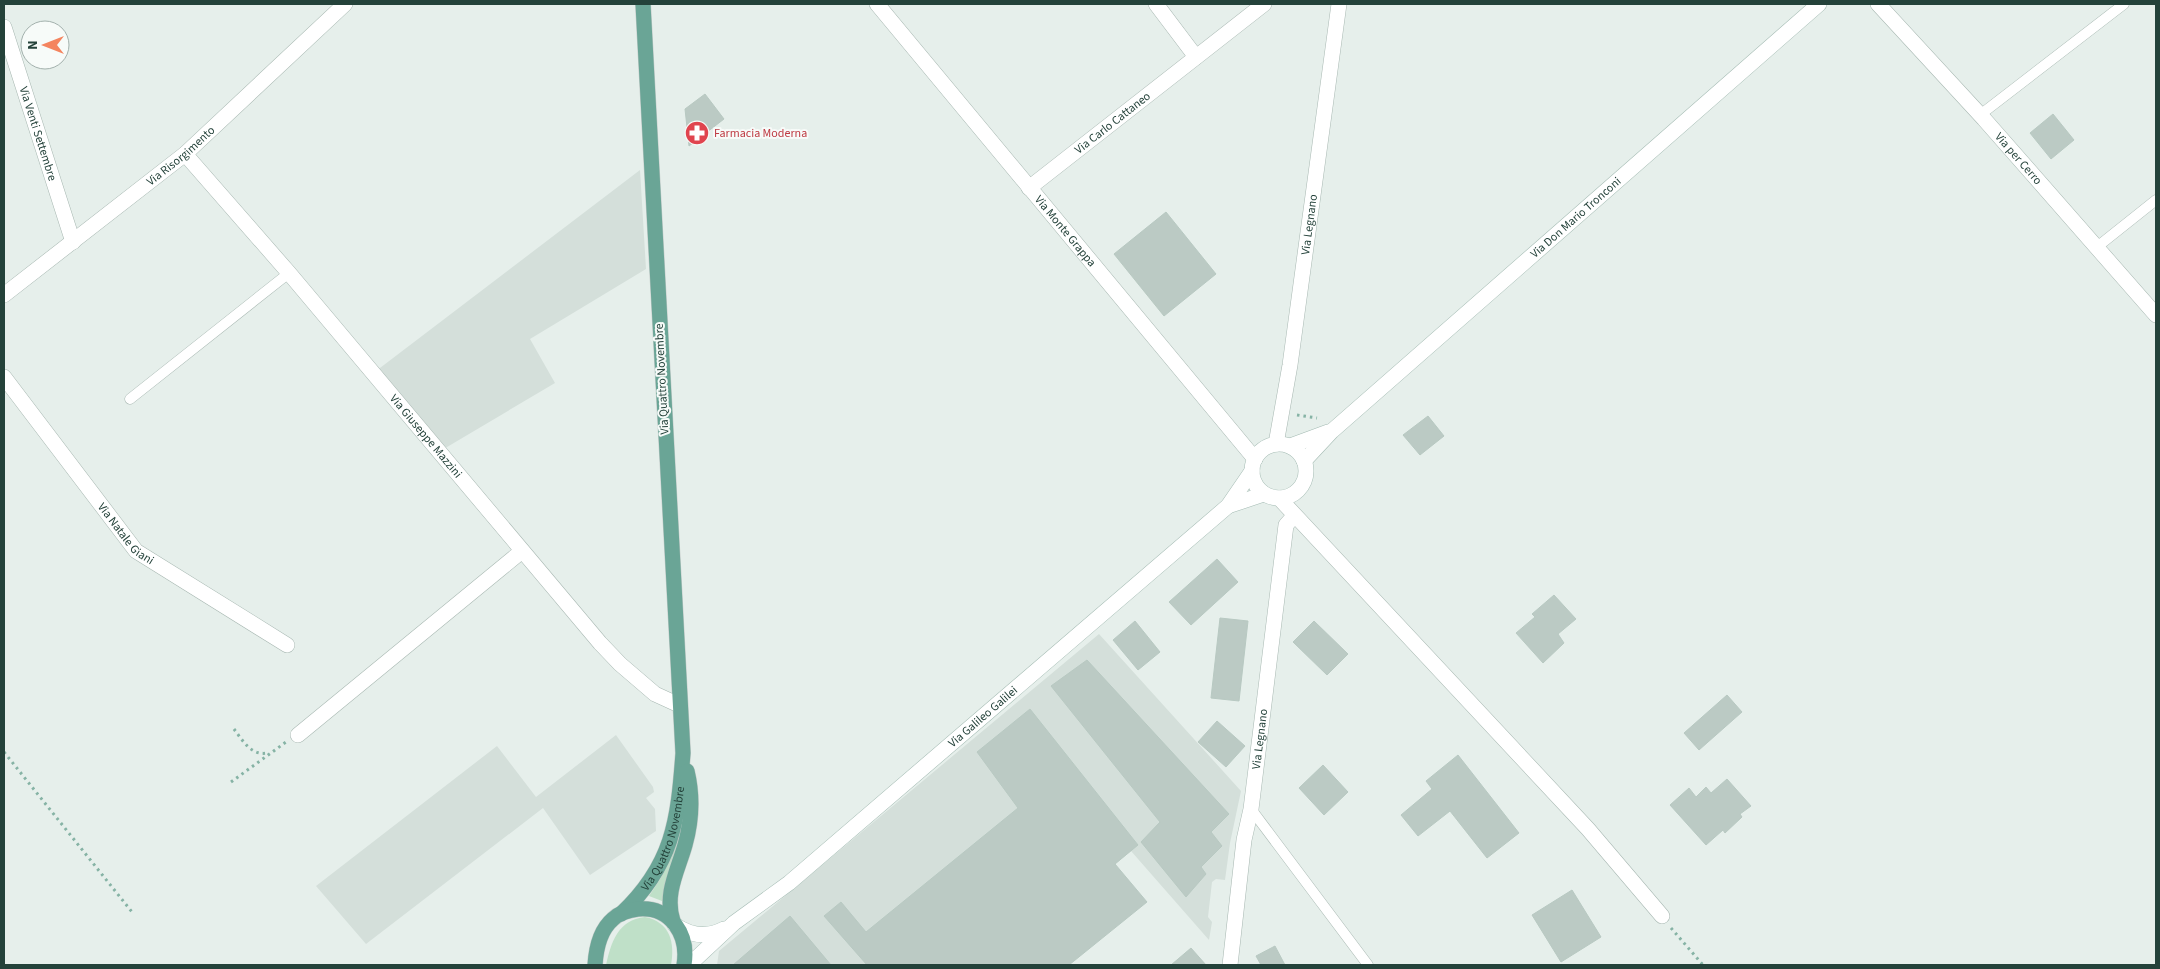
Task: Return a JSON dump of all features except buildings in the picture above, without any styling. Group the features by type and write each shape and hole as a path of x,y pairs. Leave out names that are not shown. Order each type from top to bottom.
{"main road":[{"name":"Via Quattro Novembre","path":"595,965 599,940 608,924 640,896 660,866 678,817 683,754 643,4"},
{"name":"Via Quattro Novembre","path":"683,754 690,782 691,820 670,898 674,923 681,933 685,950 684,965"},
{"path":"621,914 633,910 652,909 666,915 674,923"}],"street":[{"name":"Via Risorgimento","path":"4,295 185,154 345,4"},
{"name":"Via Monte Grappa","path":"877,4 1254,465"},
{"path":"1156,4 1196,57"},
{"name":"Via Carlo Cattaneo","path":"1029,188 1264,4"},
{"name":"Via Legnano","path":"1283,446 1290,365 1339,4"},
{"name":"Via Don Mario Tronconi","path":"1304,461 1332,430 1819,4"},
{"name":"Via per Cerro","path":"1878,4 1980,115 2156,315"},
{"name":"Via Venti Settembre","path":"4,27 8,57 73,242"},
{"name":"Via Giuseppe Mazzini","path":"185,154 289,273 522,551 620,664 655,694 680,705"},
{"name":"Via Natale Giani","path":"4,377 136,551 287,645"},
{"name":"Via Don Mario Tronconi","path":"1283,446 1332,430"},
{"path":"1271,496 1287,497 1301,487 1306,470 1304,461 1296,450 1283,446 1264,449 1254,465 1258,488 1271,496 1294,516 1588,829 1662,916"},
{"name":"Via Galileo Galilei","path":"674,923 691,934 700,935 718,932 734,923 789,883 1228,506 1254,465"},
{"name":"Via Galileo Galilei","path":"1228,506 1271,496"},
{"name":"Via Legnano","path":"1230,965 1244,840 1251,809 1286,525 1294,516"},
{"path":"298,735 522,551"},
{"name":"Via Galileo Galilei","path":"689,965 734,923"}],"lane":[{"path":"1980,115 2124,4"},
{"path":"2096,247 2156,200"},
{"path":"130,399 289,273"},
{"path":"1251,809 1368,965"}],"path":[{"path":"234,729 252,751 259,754 271,752"},
{"path":"231,782 271,752 298,735"},
{"path":"4,752 132,912"},
{"path":"1662,916 1703,965"}],"shaded area":[{"path":"640,170 646,269 530,339 555,383 442,450 376,371"},
{"path":"1099,634 1241,791 1230,843 1225,880 1216,879 1212,882 1208,917 1212,922 1209,940 1131,851 994,965 717,965 719,951"},
{"path":"616,735 653,787 654,792 646,798 655,809 656,831 590,875 543,808 366,944 316,886 497,746 536,797"}],"green space":[{"path":"685,784 686,814 665,885 664,900 662,901 649,896 665,870 677,842 682,822"},
{"path":"645,917 660,923 669,934 672,948 671,965 606,965 613,940 622,927 636,919"}],"place":[{"name":"Farmacia Moderna","path":"697,133"}]}
